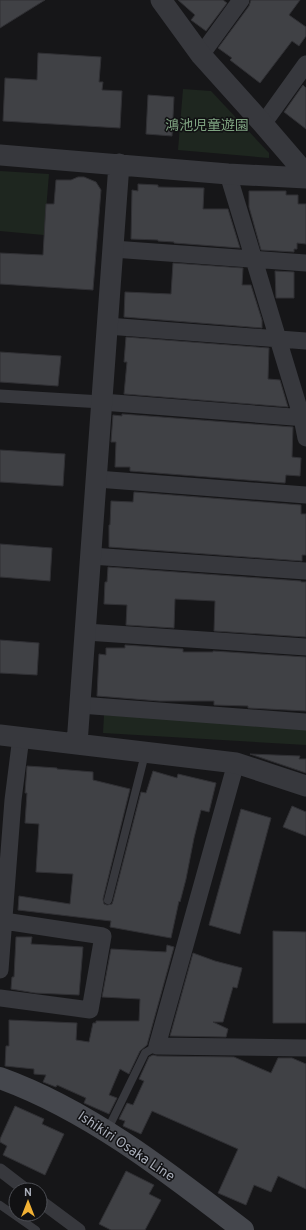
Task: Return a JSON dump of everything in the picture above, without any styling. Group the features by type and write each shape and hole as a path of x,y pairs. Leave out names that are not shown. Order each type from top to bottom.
{"main road":[{"name":"Ishikiri Osaka Line","path":"0,1078 55,1102 107,1132 154,1165 239,1229"}],"street":[{"path":"161,0 201,55 306,174"},
{"path":"201,55 241,0"},
{"path":"263,124 306,64"},
{"path":"0,154 228,174 306,178"},
{"path":"78,744 119,164"},
{"path":"228,174 304,418 306,438"},
{"path":"113,248 306,263"},
{"path":"107,326 306,341"},
{"path":"0,396 102,402 304,418"},
{"path":"96,479 306,495"},
{"path":"91,556 306,571"},
{"path":"86,632 306,647"},
{"path":"80,705 306,722"},
{"path":"0,735 236,763 306,786"},
{"path":"0,965 13,800 21,737"},
{"path":"236,763 157,1046 306,1048"},
{"path":"0,998 90,1010 103,936 4,921"},
{"path":"0,1170 16,1182"},
{"path":"48,1207 79,1230"}],"lane":[{"path":"108,900 146,752"},
{"path":"107,1132 145,1052 157,1046"},
{"path":"0,1205 36,1230"}],"green space":[{"name":"鴻池児童遊園","path":"183,89 211,91 269,153 269,158 178,150"},
{"path":"0,171 49,174 44,235 0,231"},
{"path":"104,715 306,727 306,745 103,733"}],"building":[{"path":"0,0 45,0 0,28"},
{"path":"178,0 223,0 227,3 206,31 191,20 195,15"},
{"path":"251,0 300,0 289,15 306,27 306,36 299,46 292,41 260,83 230,60 232,58 218,48 249,6"},
{"path":"38,53 101,57 99,82 103,82 102,90 122,91 120,128 3,121 5,78 37,80"},
{"path":"303,85 306,88 306,129 284,112"},
{"path":"148,95 174,97 172,136 146,134"},
{"path":"78,177 84,177 96,182 101,190 93,290 0,284 0,253 43,255 46,204 54,204 56,180 71,180"},
{"path":"138,184 158,185 158,187 204,188 203,209 228,209 240,248 174,243 158,240 131,239 132,190 138,191"},
{"path":"249,191 286,191 286,195 298,195 298,204 306,204 306,244 297,243 297,249 294,249 294,252 261,250 249,207"},
{"path":"173,263 243,268 242,285 251,285 262,320 262,328 124,317 125,292 171,294"},
{"path":"275,271 294,272 294,298 276,298"},
{"path":"126,337 269,348 268,379 280,380 288,407 124,394 127,362 124,362"},
{"path":"0,352 61,356 58,386 0,382"},
{"path":"122,414 293,427 292,457 301,458 300,476 286,475 285,483 130,471 130,467 115,467 116,442 111,442 113,415 122,416"},
{"path":"0,450 65,454 63,486 0,482"},
{"path":"134,492 301,505 301,514 306,514 306,555 302,555 302,561 109,547 111,501 133,502"},
{"path":"0,544 52,548 50,581 0,577"},
{"path":"108,567 306,582 306,637 214,631 215,601 175,599 174,628 126,625 127,605 104,604 105,582 107,582"},
{"path":"0,640 39,643 37,675 0,673"},
{"path":"125,645 183,649 183,652 213,651 306,657 306,711 248,708 248,706 214,705 214,701 159,701 97,696 99,654 106,655 106,648 125,648"},
{"path":"250,754 300,756 299,759 306,759 306,773"},
{"path":"27,766 93,772 93,780 130,789 103,899 104,904 107,905 112,904 113,901 141,792 146,793 153,771 177,778 178,774 216,783 209,812 201,810 171,938 110,927 111,921 18,910 19,896 70,904 73,874 36,872 39,824 25,823"},
{"path":"292,806 306,812 306,836 283,827"},
{"path":"241,809 271,818 240,934 209,925"},
{"path":"273,931 306,932 306,1023 273,1023"},
{"path":"16,937 32,937 31,944 83,947 79,995 35,993 11,989 12,977 14,977"},
{"path":"167,945 174,947 147,1045 140,1051 129,1074 120,1069 109,1095 117,1098 109,1114 84,1103 86,1098 57,1085 56,1087 43,1082 46,1075 34,1074 34,1069 5,1066 6,1046 9,1046 9,1020 77,1023 76,1040 89,1042 93,1023 96,1023 96,1021 139,1021 140,999 102,997 111,949 166,952"},
{"path":"193,953 215,961 242,968 237,988 233,987 223,1022 213,1022 228,1029 226,1037 170,1036"},
{"path":"153,1055 234,1057 271,1073 278,1058 292,1058 306,1064 306,1189 278,1176 271,1192 254,1185 246,1205 218,1193 238,1149 152,1111 141,1134 123,1126 125,1121 119,1119 127,1103 133,1105 144,1081 139,1079 149,1057"},
{"path":"15,1106 44,1119 42,1124 64,1134 45,1175 3,1155 7,1146 0,1142 0,1139"},
{"path":"126,1171 154,1185 149,1194 161,1200 145,1230 111,1230 99,1224"}]}
